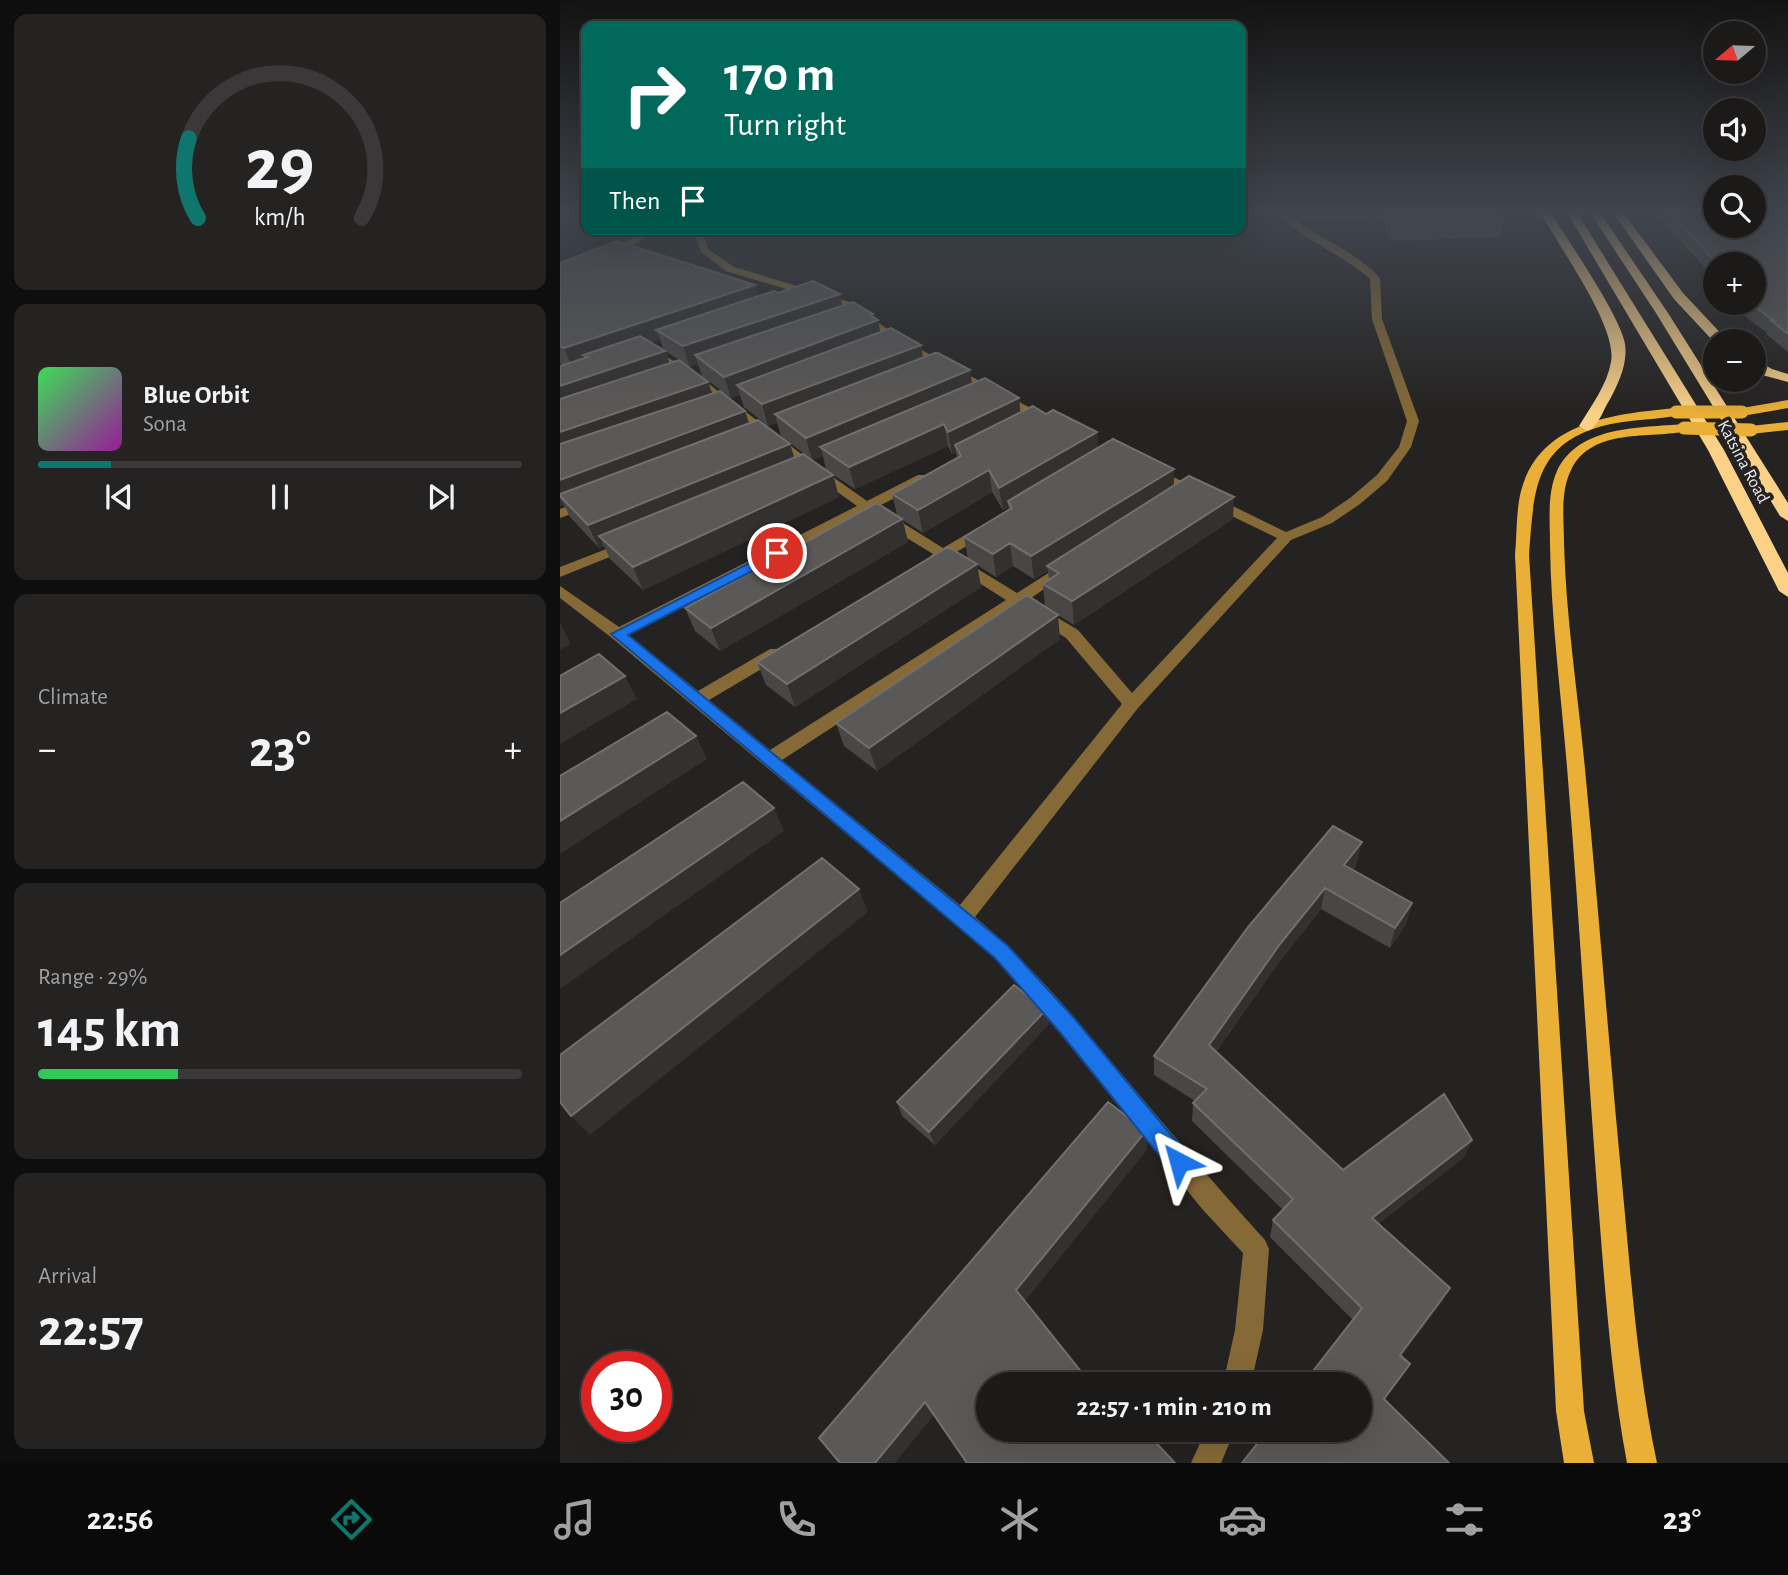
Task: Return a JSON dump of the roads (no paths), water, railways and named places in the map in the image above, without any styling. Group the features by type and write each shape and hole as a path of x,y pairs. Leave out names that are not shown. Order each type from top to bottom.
{"highway":[{"path":"1586,279 1605,312 1618,342 1618,362 1609,387 1587,426"},
{"name":"Katsina Road","path":"1612,279 1716,450 1788,592"},
{"name":"Katsina Road","path":"1638,279 1788,516"},
{"path":"1667,279 1688,308 1709,329"},
{"path":"1766,371 1788,377"},
{"path":"1756,463 1788,489"}],"main road":[{"path":"1642,1463 1630,1412 1606,1146 1576,765 1557,586 1557,499 1565,467 1580,450 1602,439 1680,420 1788,404"},
{"path":"1579,1463 1569,1397 1522,555 1529,485 1550,447 1587,426 1611,419 1680,420 1751,430 1788,426"}],"street":[{"path":"764,279 828,296 846,304 855,318 897,341 935,368 1034,420 1065,429"},
{"path":"961,919 1132,704 1286,537 1327,520 1355,502 1382,478 1405,447 1413,421 1377,318 1376,279"},
{"path":"787,303 812,294"},
{"path":"884,346 897,341"},
{"path":"649,350 689,374 728,406 867,507 1072,634 1132,704"},
{"path":"1139,465 1183,494 1286,537"},
{"path":"618,634 942,468"},
{"path":"560,514 599,499"},
{"path":"918,569 999,521"},
{"path":"560,572 635,541"},
{"path":"769,759 1086,556"},
{"path":"560,591 618,634 1002,952 1066,1024 1212,1201 1256,1249 1249,1330 1240,1372"},
{"path":"696,700 789,645"},
{"path":"1206,1463 1216,1442"}]}
